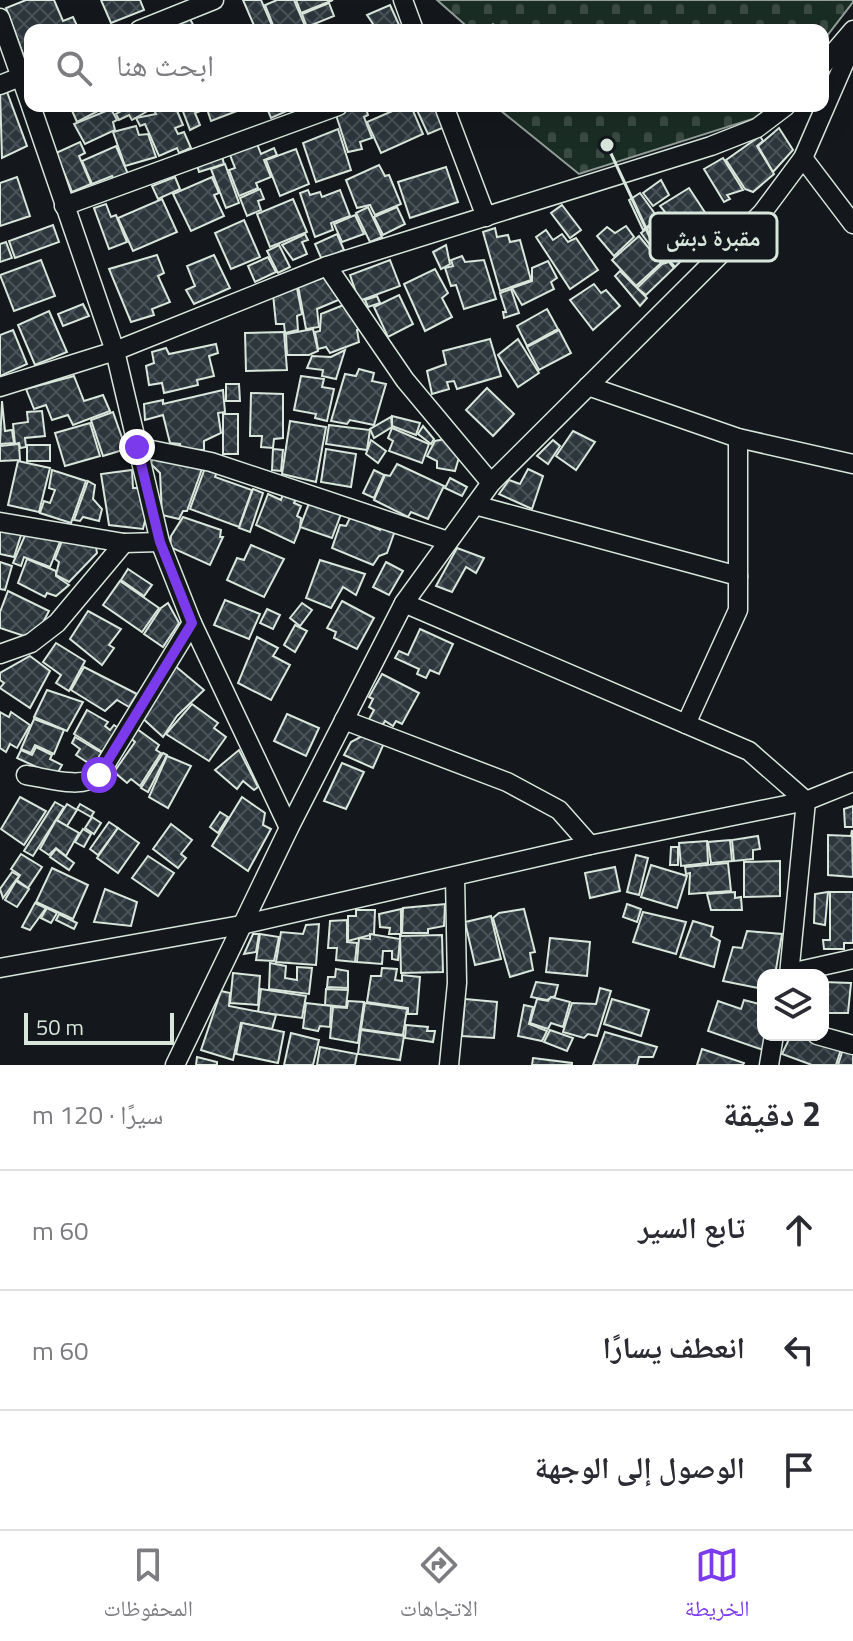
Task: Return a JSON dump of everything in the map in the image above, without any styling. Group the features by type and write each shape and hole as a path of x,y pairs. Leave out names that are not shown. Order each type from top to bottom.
{"street":[{"path":"154,24 214,0"},
{"path":"403,0 412,24"},
{"path":"0,18 24,71"},
{"path":"829,58 853,30"},
{"path":"829,98 853,43"},
{"path":"0,85 24,76"},
{"path":"34,112 115,351 160,542 192,623 289,828"},
{"path":"64,206 322,112"},
{"path":"446,112 486,217"},
{"path":"0,387 115,351 327,266 711,146 757,128 778,112"},
{"path":"175,1065 289,828 404,603 491,483 762,213 803,158 823,112"},
{"path":"803,158 853,224"},
{"path":"327,266 405,380 491,483"},
{"path":"588,386 738,438 853,464"},
{"path":"686,724 738,610 738,438"},
{"path":"137,447 211,462 448,541"},
{"path":"475,505 738,576"},
{"path":"0,522 124,543 160,542"},
{"path":"4,649 31,643 57,623 124,543"},
{"path":"404,603 749,751 806,801"},
{"path":"26,775 77,782 91,781 99,775 192,623"},
{"path":"344,720 507,782 559,810 590,845"},
{"path":"0,968 241,925 590,845 806,801 853,782"},
{"path":"790,969 806,801"},
{"path":"449,1065 457,983 455,877"},
{"path":"811,969 853,959"},
{"path":"829,1038 853,1045"},
{"path":"769,1065 773,1041"}],"green space":[{"path":"437,0 853,0 829,33 829,24 464,24"},
{"path":"502,112 767,112 765,115 579,174"}],"building":[{"path":"26,0 54,0 63,21 73,17 76,24 24,24 24,57 6,8"},
{"path":"101,0 140,0 144,10 111,23"},
{"path":"243,0 261,0 271,24 253,24"},
{"path":"277,0 294,0 304,24 273,24 265,5"},
{"path":"296,0 333,0 301,13"},
{"path":"329,3 334,16 306,24 302,14"},
{"path":"390,5 399,24 373,24 367,15"},
{"path":"0,91 7,92 27,146 2,158"},
{"path":"73,112 96,112 77,122"},
{"path":"104,112 113,112 117,120 113,122 115,130 85,144 74,124"},
{"path":"146,112 132,120 129,115 119,120 116,114"},
{"path":"178,112 183,125 175,128 178,134 184,132 191,148 179,153 177,148 159,156 145,124 140,126 136,118"},
{"path":"183,112 198,112 195,113 200,125 190,130"},
{"path":"208,112 234,112 211,121"},
{"path":"268,112 284,112 271,118"},
{"path":"367,112 368,115 364,117 372,138 360,142 362,149 348,152 336,115"},
{"path":"390,112 414,112 423,134 381,153 367,122"},
{"path":"418,112 441,112 447,126 428,134"},
{"path":"136,126 139,135 148,134 156,157 125,166 113,132"},
{"path":"779,128 793,150 773,172 758,146"},
{"path":"338,129 351,170 316,182 303,143"},
{"path":"760,136 763,141 757,146 774,174 753,192 745,189 726,160"},
{"path":"80,142 85,153 79,156 91,184 72,192 56,153"},
{"path":"257,144 261,154 274,148 277,155 264,160 271,177 256,183 258,188 239,196 229,170 235,168 230,155"},
{"path":"116,146 128,174 114,181 112,176 92,184 82,161"},
{"path":"296,149 309,184 280,196 266,160"},
{"path":"222,156 224,164 199,172 197,165"},
{"path":"723,158 743,190 727,195 730,199 724,202 704,169"},
{"path":"225,164 239,203 226,208 211,169"},
{"path":"379,165 385,176 389,175 401,204 375,215 370,205 357,208 346,180"},
{"path":"446,167 458,202 410,218 398,182"},
{"path":"17,177 30,216 0,226 0,183"},
{"path":"175,177 180,189 158,199 152,186"},
{"path":"212,177 219,193 214,195 224,216 191,231 173,194"},
{"path":"661,180 669,195 653,206 643,193"},
{"path":"689,188 708,217 684,235 660,206"},
{"path":"260,189 264,199 258,201 261,210 247,216 240,198"},
{"path":"308,190 310,195 320,192 322,197 340,190 350,216 331,223 333,230 315,237 300,193"},
{"path":"640,193 658,218 643,230 629,200"},
{"path":"162,199 177,232 133,251 118,218"},
{"path":"293,199 307,232 270,247 257,214"},
{"path":"106,204 111,217 116,215 127,242 109,249 94,208"},
{"path":"562,205 581,230 570,238 551,213"},
{"path":"368,207 382,237 370,242 356,213"},
{"path":"397,207 405,224 383,235 374,217"},
{"path":"355,215 364,234 342,242 334,224"},
{"path":"663,217 689,253 675,267 669,260 663,263 641,233"},
{"path":"244,220 260,257 231,269 215,233"},
{"path":"53,225 59,242 15,258 9,241"},
{"path":"626,226 634,237 614,256 597,236 607,227 615,233"},
{"path":"495,228 497,237 508,235 510,242 520,240 531,280 500,291 483,232"},
{"path":"546,230 553,240 562,234 568,242 576,238 598,270 570,289 536,237"},
{"path":"305,234 308,240 302,242 307,254 293,260 282,245"},
{"path":"337,234 344,250 322,260 315,244"},
{"path":"639,236 661,263 636,286 612,260"},
{"path":"6,242 12,258 0,262 0,244"},
{"path":"279,245 290,267 278,273 267,251"},
{"path":"446,245 450,264 441,269 433,252"},
{"path":"157,255 164,273 158,276 170,302 152,309 154,315 131,322 109,269"},
{"path":"214,255 230,288 194,304 186,290 195,286 187,266"},
{"path":"462,256 465,262 484,260 496,299 464,309 456,285 451,286 445,268 453,266 451,260"},
{"path":"268,257 276,272 255,282 248,266"},
{"path":"41,260 55,296 14,311 0,275"},
{"path":"390,260 400,286 359,301 350,275"},
{"path":"548,261 557,278 551,282 554,289 522,305 512,288 532,281 532,268"},
{"path":"669,262 674,268 646,295 637,288 662,264"},
{"path":"435,269 448,293 442,298 452,317 425,331 404,284"},
{"path":"620,271 647,298 640,306 615,276"},
{"path":"328,276 343,298 317,309 319,327 306,329 298,286"},
{"path":"296,283 302,314 297,316 298,330 285,333 284,324 276,324 273,294"},
{"path":"594,284 601,293 606,290 620,306 593,330 570,300"},
{"path":"511,289 519,313 504,318 503,312 506,312 500,293"},
{"path":"399,295 413,324 388,337 374,307"},
{"path":"377,296 380,303 368,307 365,300"},
{"path":"83,304 89,316 63,326 58,314"},
{"path":"346,304 365,327 357,330 359,342 330,353 326,347 318,349 315,332 320,331 321,314"},
{"path":"547,309 558,329 527,346 517,326"},
{"path":"49,311 67,352 35,365 18,325"},
{"path":"313,329 318,351 309,355 287,355 286,334"},
{"path":"13,330 27,364 0,376 0,335"},
{"path":"559,330 571,353 539,370 527,347"},
{"path":"284,332 287,370 246,371 245,333"},
{"path":"490,339 501,376 457,389 454,381 447,382 449,389 432,394 427,371 446,364 443,351"},
{"path":"518,339 539,373 518,387 498,355"},
{"path":"216,344 218,353 209,356 214,376 197,380 198,385 164,393 162,383 149,385 146,366 154,363 152,352 166,348 169,354"},
{"path":"345,350 336,379 322,376 323,370 307,368 312,356 331,357"},
{"path":"359,369 374,373 372,381 386,384 374,425 350,420 347,424 331,421 345,374 356,376"},
{"path":"74,376 84,401 103,395 110,411 73,425 68,415 52,420 46,405 34,409 26,389"},
{"path":"301,376 324,379 322,387 334,389 327,421 315,418 316,414 294,410"},
{"path":"226,384 239,384 240,401 226,401"},
{"path":"487,388 514,414 493,436 466,410"},
{"path":"223,390 225,412 218,413 221,433 204,441 204,450 181,449 180,444 170,443 163,415 145,420 144,404 163,400 163,404"},
{"path":"251,393 283,394 283,438 274,439 273,448 261,447 262,436 250,436"},
{"path":"2,401 5,431 12,430 14,443 0,444"},
{"path":"42,411 45,436 25,438 26,447 20,448 19,443 15,444 13,424 28,422 27,412"},
{"path":"113,412 126,449 103,456 91,420"},
{"path":"223,414 238,414 238,454 223,454"},
{"path":"392,416 420,423 416,435 392,426"},
{"path":"391,417 392,427 374,438 370,429"},
{"path":"290,421 326,427 316,482 282,474"},
{"path":"90,423 100,456 65,466 55,433"},
{"path":"329,425 370,430 367,450 326,444"},
{"path":"423,426 434,439 431,444 418,434"},
{"path":"392,428 429,444 422,463 389,451 393,441 388,438"},
{"path":"573,431 595,442 576,470 556,456"},
{"path":"445,439 460,454 455,471 437,468 437,461 427,456 435,441"},
{"path":"371,440 386,451 378,463 366,454"},
{"path":"553,440 560,446 548,464 537,456"},
{"path":"19,444 20,460 0,461 0,446"},
{"path":"27,445 50,445 50,461 27,461"},
{"path":"273,449 283,450 281,471 272,470"},
{"path":"326,449 356,454 351,487 321,482"},
{"path":"154,453 202,469 187,511 183,511 179,519 162,515 160,473 151,464"},
{"path":"18,461 50,468 39,512 8,505"},
{"path":"397,464 444,486 428,519 411,512 408,517 374,500 385,475 390,476"},
{"path":"205,468 217,472 215,477 252,490 239,527 190,509"},
{"path":"528,469 543,476 532,509 499,494 509,480 520,484"},
{"path":"52,470 86,481 71,523 40,513 44,501 50,503 55,490 49,488"},
{"path":"132,470 133,488 143,488 148,508 143,529 109,525 101,474"},
{"path":"374,470 384,475 374,498 363,493"},
{"path":"450,478 467,487 462,496 445,488"},
{"path":"88,481 95,485 93,499 102,509 99,521 83,517 80,521 74,520"},
{"path":"253,489 263,493 250,532 239,528"},
{"path":"268,494 281,500 283,494 296,499 294,503 301,506 297,516 301,518 300,528 294,543 256,525"},
{"path":"311,498 341,514 332,538 300,527"},
{"path":"353,512 372,519 369,525 380,530 384,522 396,528 387,553 379,556 373,565 332,548 340,525 346,526"},
{"path":"183,517 221,530 220,537 223,537 210,565 170,547 171,536"},
{"path":"0,527 22,532 14,557 0,554"},
{"path":"26,533 61,539 50,567 24,557 21,566 13,563"},
{"path":"62,541 96,547 97,553 69,582 56,575 59,562 55,559"},
{"path":"251,545 284,559 264,597 227,580 237,558 244,560"},
{"path":"457,548 484,558 476,573 466,567 452,592 436,586"},
{"path":"27,559 56,571 56,576 69,585 56,596 47,593 45,597 18,583"},
{"path":"320,560 365,574 356,595 343,587 331,608 306,598"},
{"path":"0,562 12,566 5,590 0,589"},
{"path":"386,562 403,571 389,595 373,587"},
{"path":"128,569 152,585 144,596 121,580"},
{"path":"120,581 159,608 142,632 103,605"},
{"path":"8,591 49,611 39,630 24,636 0,628 0,612"},
{"path":"225,600 260,614 249,639 214,625"},
{"path":"342,601 374,618 357,649 334,638 336,632 327,628"},
{"path":"168,603 179,623 163,647 144,634 161,608"},
{"path":"302,603 312,610 300,626 290,618"},
{"path":"267,609 280,615 273,629 260,623"},
{"path":"88,611 121,629 109,645 114,648 102,665 70,639"},
{"path":"295,625 307,631 295,652 284,645"},
{"path":"420,629 453,644 439,674 430,670 426,678 417,674 419,669 395,658 399,651 408,655"},
{"path":"257,637 278,648 273,656 290,665 271,700 238,683"},
{"path":"56,643 85,661 69,691 56,683 61,675 43,662"},
{"path":"30,656 50,671 30,708 0,688 4,683 0,680 0,673"},
{"path":"174,665 204,690 177,716 163,737 138,714"},
{"path":"84,667 137,694 129,707 117,700 105,711 71,690"},
{"path":"382,674 419,693 402,724 396,721 393,726 385,721 382,726 369,719 374,710 369,707 373,699 369,697"},
{"path":"47,690 83,702 67,731 34,717"},
{"path":"192,704 218,723 214,728 226,737 209,761 166,734"},
{"path":"87,710 108,722 105,726 110,730 114,725 121,730 104,753 74,734"},
{"path":"0,712 9,717 11,712 30,725 17,748 10,744 6,752 0,748"},
{"path":"287,714 319,728 306,756 274,741"},
{"path":"34,719 64,730 54,754 35,745 31,753 21,749"},
{"path":"133,726 159,745 156,750 161,753 140,786 131,779 127,783 114,772 135,742 127,735"},
{"path":"364,735 385,741 373,768 344,755 351,742"},
{"path":"75,737 102,753 93,766 76,755 80,749 72,743"},
{"path":"36,747 52,755 50,759 62,765 56,776 17,758 21,750 32,755"},
{"path":"239,750 258,787 254,790 243,781 237,789 215,770"},
{"path":"163,753 167,755 148,792 141,788"},
{"path":"167,756 191,766 168,808 149,797"},
{"path":"342,763 364,772 346,809 324,801"},
{"path":"20,797 46,811 24,845 1,829"},
{"path":"242,797 265,813 263,825 271,829 248,871 212,846"},
{"path":"55,802 64,807 33,856 24,851"},
{"path":"67,804 77,810 67,826 57,820"},
{"path":"80,804 94,812 91,817 77,809"},
{"path":"853,806 853,827 845,827 844,809"},
{"path":"220,812 228,817 218,833 210,827"},
{"path":"92,817 101,823 94,834 85,828"},
{"path":"56,820 79,833 66,856 56,848 49,855 40,849"},
{"path":"109,822 118,828 98,855 90,849"},
{"path":"171,824 192,840 181,854 186,858 178,868 153,849"},
{"path":"118,828 139,843 118,873 97,858"},
{"path":"83,829 91,834 84,847 75,842"},
{"path":"852,830 853,877 828,875 828,835 851,836"},
{"path":"758,836 760,849 753,850 753,859 734,861 732,840"},
{"path":"730,840 732,861 711,863 708,842"},
{"path":"707,841 708,863 681,866 679,843"},
{"path":"671,847 678,847 678,865 670,865"},
{"path":"56,849 74,863 69,870 50,857"},
{"path":"21,854 42,867 28,888 17,880 20,875 11,869"},
{"path":"636,855 648,858 639,895 627,892"},
{"path":"148,856 174,873 158,896 132,878"},
{"path":"780,861 780,896 744,897 744,862"},
{"path":"728,863 731,891 689,894 690,873 686,874 685,867"},
{"path":"651,865 687,876 677,908 641,897"},
{"path":"615,867 620,891 590,898 585,873"},
{"path":"52,868 88,885 73,919 36,902"},
{"path":"12,872 19,876 3,898 0,889"},
{"path":"16,881 29,889 17,907 5,900"},
{"path":"105,889 137,902 131,926 94,922"},
{"path":"735,892 735,898 741,897 742,910 711,910 707,894"},
{"path":"828,892 825,925 814,923 815,894"},
{"path":"830,892 853,892 853,943 844,943 844,949 824,949 823,940 830,940"},
{"path":"35,903 46,908 30,930 22,927"},
{"path":"445,904 444,926 428,929 428,933 402,933 403,908"},
{"path":"627,904 641,909 637,922 623,917"},
{"path":"47,908 57,913 51,923 41,918"},
{"path":"401,909 401,934 389,934 390,928 380,927 379,914"},
{"path":"524,909 535,952 530,953 533,970 510,977 493,918 499,913"},
{"path":"356,910 375,910 374,934 348,941 348,916 356,916"},
{"path":"643,912 686,922 676,954 633,942"},
{"path":"59,914 77,923 74,929 56,920"},
{"path":"491,916 501,959 475,965 465,922"},
{"path":"347,920 347,942 357,943 355,962 336,960 337,948 328,948 330,921"},
{"path":"693,921 713,927 711,936 720,941 714,967 680,957"},
{"path":"319,924 316,965 276,962 281,932 303,934 306,925"},
{"path":"747,931 782,934 776,969 757,969 757,988 723,981 733,947 742,948"},
{"path":"253,934 259,934 256,952 244,954"},
{"path":"260,934 279,937 274,961 256,960"},
{"path":"370,934 400,939 398,960 392,959 392,951 383,951 382,964 357,962 359,938 370,939"},
{"path":"442,935 443,972 401,973 400,936"},
{"path":"550,938 590,942 587,976 546,972"},
{"path":"270,963 286,966 285,978 297,980 297,967 312,968 309,994 269,989"},
{"path":"382,968 397,969 395,980 402,981 402,975 420,977 417,1014 408,1014 408,1008 367,1002 371,976 381,976"},
{"path":"336,969 348,971 348,988 327,987 328,977 335,977"},
{"path":"233,973 260,976 258,1005 230,1003"},
{"path":"536,982 558,985 555,996 547,1000 531,997"},
{"path":"829,982 851,983 848,1013 829,1013"},
{"path":"600,988 611,991 597,1036 588,1034 584,1038 563,1032 572,1003 596,1004"},
{"path":"261,989 306,996 302,1018 258,1012"},
{"path":"326,989 348,990 346,1007 325,1005"},
{"path":"221,991 230,993 229,1006 276,1015 272,1029 241,1023 233,1060 201,1050"},
{"path":"551,997 570,1002 563,1027 551,1023 548,1029 530,1023 537,999 548,1001"},
{"path":"465,999 497,1002 494,1038 462,1036"},
{"path":"612,999 649,1010 641,1036 604,1024"},
{"path":"744,1000 757,1003 757,1041 765,1041 763,1050 708,1031 718,1001 741,1009"},
{"path":"348,1001 364,1002 358,1043 330,1038 333,1007 347,1008"},
{"path":"306,1003 331,1006 330,1027 320,1026 318,1031 303,1028"},
{"path":"365,1003 407,1009 403,1035 361,1029"},
{"path":"524,1005 533,1007 529,1024 547,1031 542,1041 518,1036"},
{"path":"242,1023 284,1032 278,1063 236,1054"},
{"path":"406,1025 428,1027 427,1031 435,1031 433,1042 405,1038"},
{"path":"361,1030 404,1036 400,1060 358,1054"},
{"path":"550,1030 573,1038 567,1051 544,1042"},
{"path":"605,1032 657,1047 653,1057 639,1057 637,1065 593,1065"},
{"path":"291,1033 319,1040 313,1065 284,1065"},
{"path":"788,1041 812,1041 841,1049 836,1065 812,1065 782,1054"},
{"path":"320,1047 357,1054 355,1065 317,1065"},
{"path":"702,1049 744,1063 697,1065"},
{"path":"843,1049 853,1053 853,1065 838,1065"},
{"path":"197,1057 217,1062 217,1065 196,1065"},
{"path":"533,1058 572,1063 572,1065 532,1065"}],"place":[{"name":"مقبرة دبش","path":"607,145"}],"route":[{"path":"99,775 192,623 160,542 137,447"}]}
